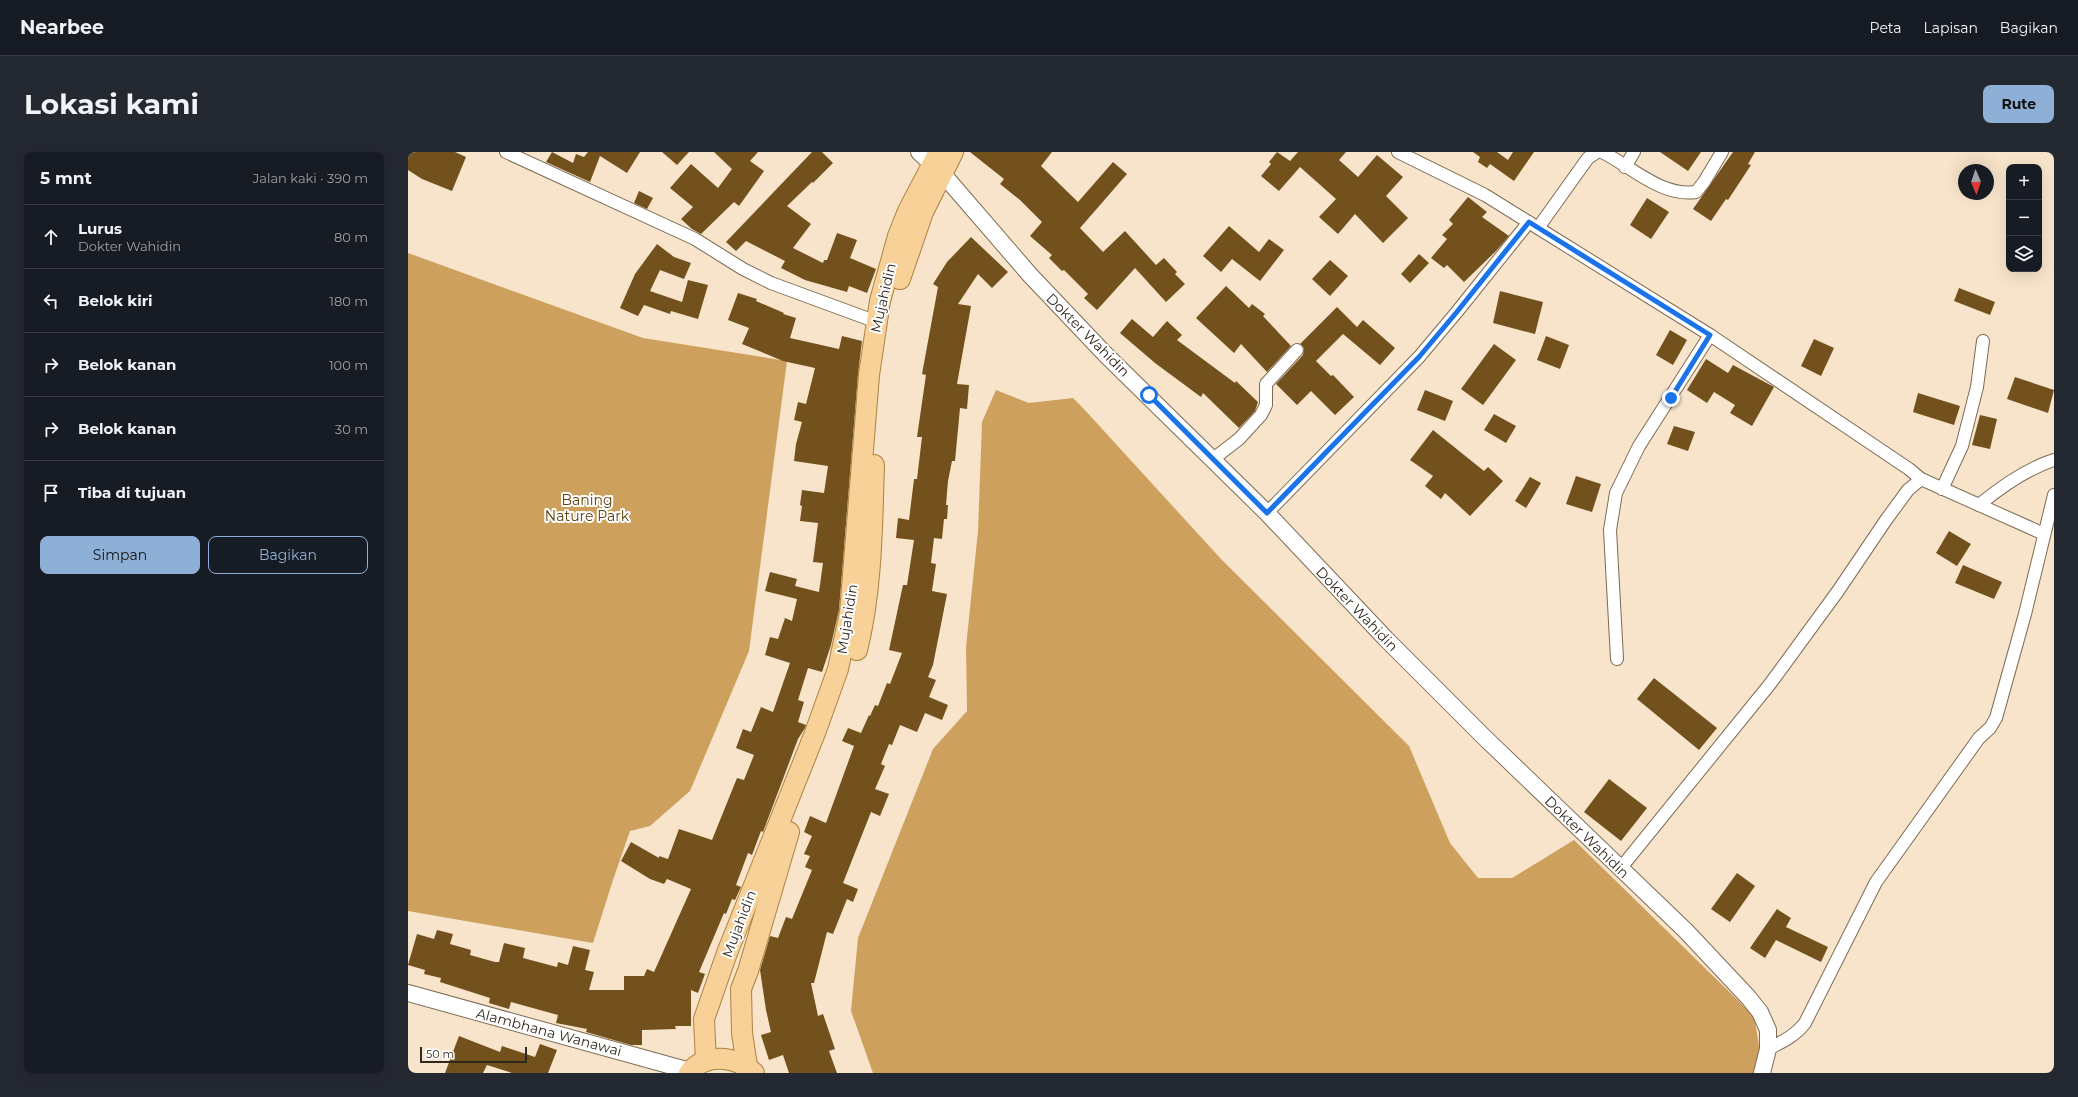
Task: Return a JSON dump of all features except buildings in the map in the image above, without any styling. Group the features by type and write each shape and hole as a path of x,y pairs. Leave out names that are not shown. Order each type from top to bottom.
{"main road":[{"path":"933,160 953,152"},
{"name":"Mujahidin","path":"695,1068 704,1019 727,953 830,693 844,646 851,605 871,355 880,302 898,236 908,211 933,160"},
{"name":"Mujahidin","path":"751,1069 742,1033 741,989 748,971 786,839 843,696 860,638 868,581 875,441 885,346 903,268 923,212 933,160"},
{"path":"695,1068 727,1059 751,1069"}],"street":[{"path":"506,152 695,239 743,269 771,283 877,322"},
{"path":"1398,152 1485,195 1710,335 1909,469 1920,479 2044,534"},
{"path":"1267,513 1419,357 1534,225 1588,158 1597,152"},
{"path":"1602,152 1625,167 1667,188 1686,193 1696,192 1704,182 1722,152"},
{"path":"1625,167 1634,152"},
{"name":"Dokter Wahidin","path":"933,160 1064,312 1267,513 1396,650 1620,869 1686,931 1760,1012 1768,1030 1768,1049 1762,1073"},
{"path":"1616,659 1610,530 1616,493 1639,446 1710,335"},
{"path":"1942,489 1962,446 1977,387 1983,342"},
{"path":"1212,459 1252,426 1266,405 1266,384 1297,350"},
{"path":"1979,505 1998,489 2019,476 2054,460"},
{"path":"1620,869 1770,684 1838,591 1886,520 1908,490 1920,479"},
{"path":"1768,1049 1786,1040 1799,1031 1805,1023 1876,882 1978,738 1990,728 1996,718 2025,614 2054,495"},
{"name":"Alambhana Wanawai","path":"408,994 695,1068"}],"green space":[{"name":"Baning Nature Park","path":"408,253 643,338 787,361 749,651 690,791 650,826 630,831 593,943 408,911"},
{"path":"996,390 1029,403 1073,398 1083,408 1221,559 1409,746 1450,843 1478,878 1512,878 1574,840 1754,1016 1762,1063 1758,1073 873,1073 851,1011 858,938 933,749 967,711 966,647 978,531 982,422"}],"route":[{"path":"1149,395 1267,513 1419,357 1492,270 1529,222 1710,335 1671,398"}]}
